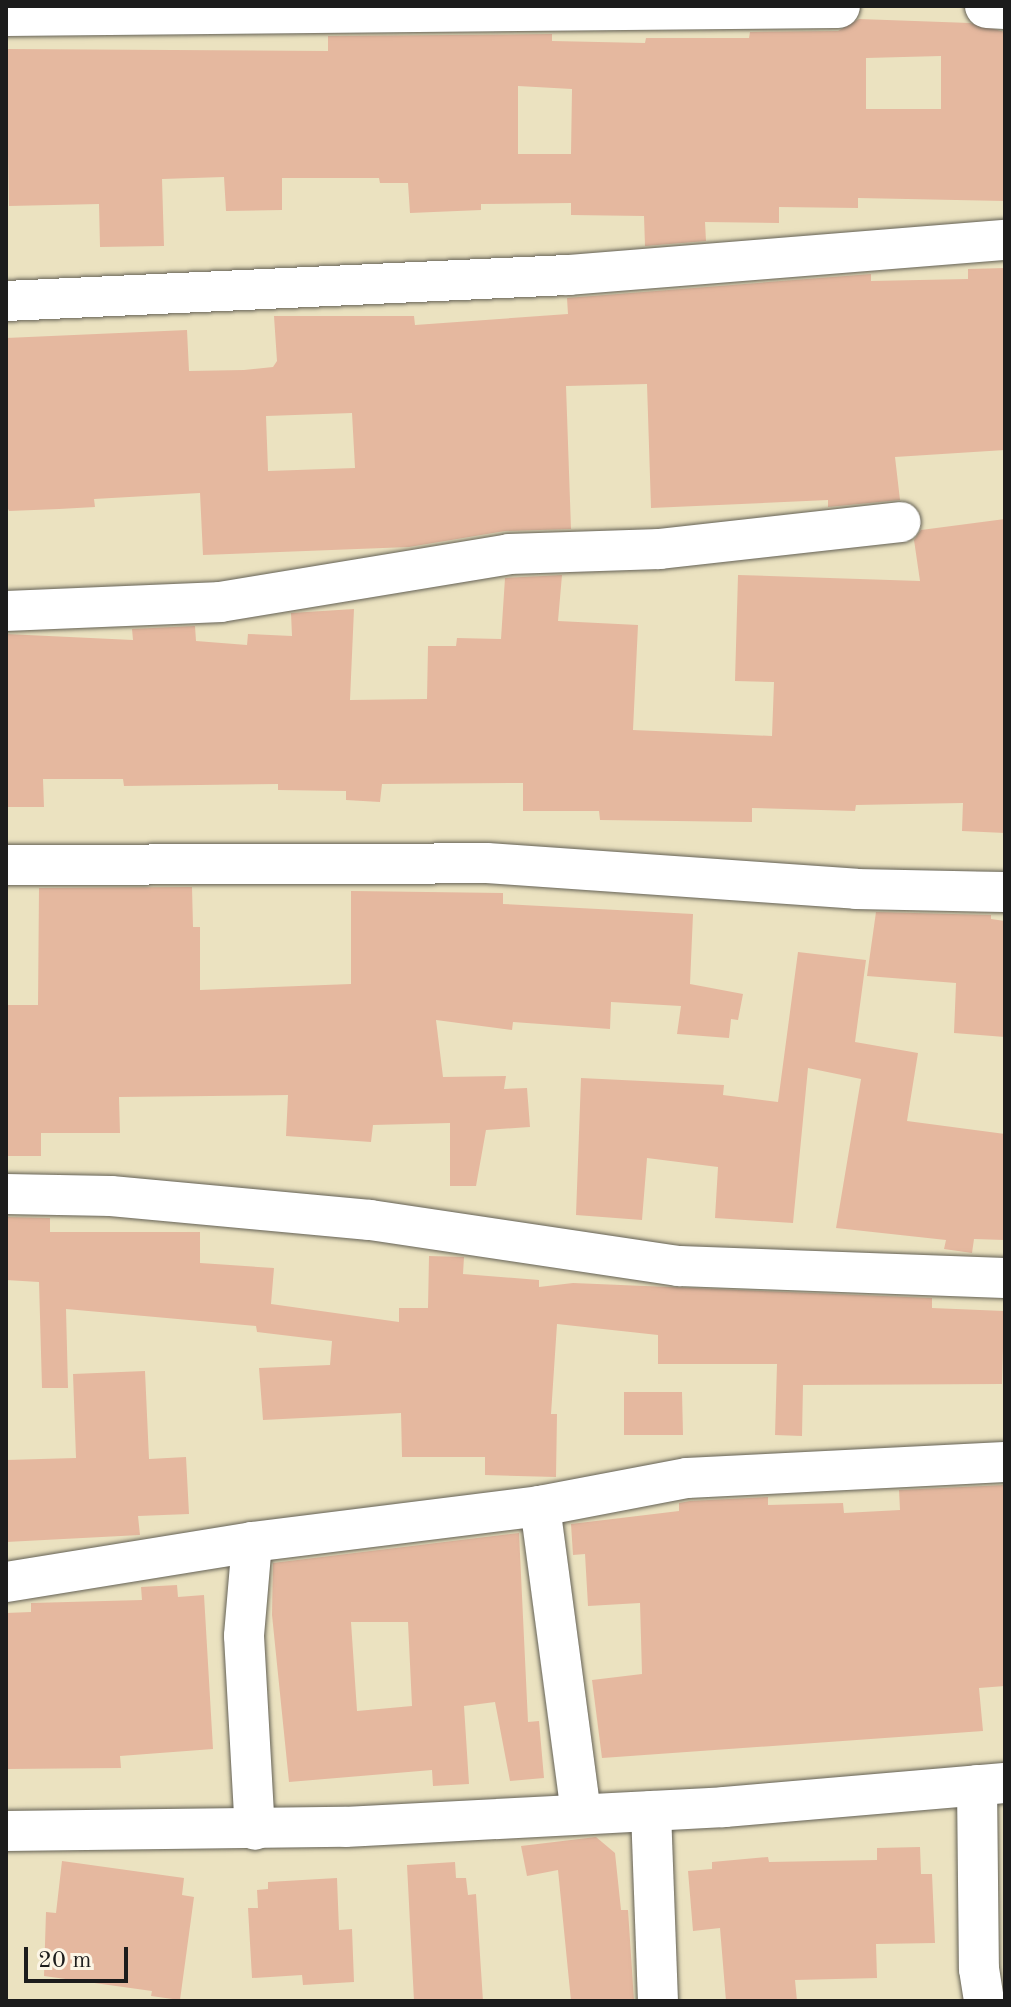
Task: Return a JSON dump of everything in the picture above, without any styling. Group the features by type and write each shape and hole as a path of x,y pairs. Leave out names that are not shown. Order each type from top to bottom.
{"street":[{"path":"6,14 838,6"},
{"path":"987,6 1005,7"},
{"path":"6,301 568,275 1005,240"},
{"path":"6,611 220,602 509,554 660,549 900,522"},
{"path":"6,865 487,863 856,889 1005,892"},
{"path":"6,1194 111,1196 370,1220 679,1266 1005,1278"},
{"path":"6,1582 252,1542 540,1506 687,1478 1005,1462"},
{"path":"540,1506 581,1813"},
{"path":"252,1542 244,1636 255,1830"},
{"path":"6,1831 255,1830 651,1811 991,1784 979,1969 984,2001"},
{"path":"651,1811 658,2001"}],"building":[{"path":"859,19 970,23 1005,32 1005,201 858,198 858,208 779,207 779,223 705,222 706,241 645,246 644,216 571,215 571,203 481,204 481,210 410,213 408,183 380,183 379,178 282,178 282,210 226,211 224,177 162,179 164,246 100,247 99,204 9,206 6,49 328,51 328,36 552,34 552,41 645,43 646,38 749,38 750,32 838,31","holes":["941,56 941,109 866,109 866,58","518,86 572,89 571,154 518,154"]},
{"path":"1005,268 1005,450 895,457 900,500 828,507 828,500 651,508 647,384 566,386 571,529 505,531 409,547 203,555 200,493 94,499 95,507 9,511 6,504 6,338 187,330 189,371 244,370 273,367 277,361 274,316 414,316 415,325 568,314 567,298 871,274 871,281 968,279 968,269","holes":["352,413 355,468 268,471 266,416"]},
{"path":"1005,519 1005,833 962,831 963,803 856,805 855,811 752,808 752,822 600,820 599,811 523,811 523,783 382,784 380,802 346,800 346,791 278,790 278,784 124,786 123,779 43,779 44,807 6,807 6,634 133,640 132,629 195,626 196,641 247,645 248,634 292,636 291,613 354,609 350,700 427,699 428,646 456,646 457,638 501,639 505,578 562,575 558,621 638,625 633,730 772,736 774,682 735,681 738,575 920,581 914,540 921,530"},
{"path":"192,887 193,927 200,927 200,990 351,984 351,891 503,893 503,904 693,914 690,984 743,994 738,1020 731,1019 729,1038 677,1034 681,1006 611,1002 610,1029 513,1022 512,1030 436,1020 443,1077 506,1076 504,1089 527,1088 530,1127 486,1130 476,1186 450,1186 450,1123 373,1125 371,1142 286,1136 288,1095 119,1097 120,1133 41,1133 41,1156 6,1156 6,1005 38,1005 39,888"},
{"path":"876,912 991,915 991,919 1005,921 1005,1037 954,1033 956,983 867,976"},
{"path":"798,952 866,960 855,1042 918,1053 907,1121 1005,1134 1005,1240 974,1239 972,1253 944,1249 946,1240 836,1228 861,1079 808,1068 793,1223 715,1218 718,1167 647,1158 642,1220 576,1215 581,1078 724,1085 723,1095 778,1102"},
{"path":"6,1217 50,1218 50,1232 200,1232 200,1263 274,1268 271,1304 399,1322 399,1308 428,1308 429,1256 464,1257 463,1274 539,1280 539,1287 573,1283 932,1298 932,1308 1004,1311 1002,1384 803,1385 802,1436 775,1435 777,1364 658,1364 658,1335 557,1324 551,1414 557,1414 556,1477 485,1475 485,1457 402,1457 401,1413 263,1420 259,1368 330,1365 332,1341 257,1332 256,1326 66,1309 68,1388 42,1388 39,1282 6,1280"},
{"path":"145,1371 149,1459 186,1457 189,1514 138,1516 140,1535 6,1542 6,1460 76,1458 73,1374"},
{"path":"624,1392 682,1392 683,1435 624,1435"},
{"path":"1005,1485 1005,1686 979,1688 983,1731 602,1758 592,1680 642,1674 640,1603 588,1606 585,1554 573,1555 571,1524 679,1511 679,1503 690,1501 768,1497 768,1505 843,1503 844,1513 900,1510 899,1490"},
{"path":"519,1533 528,1722 539,1721 544,1778 510,1781 495,1702 464,1706 469,1784 433,1786 432,1770 289,1782 272,1615 273,1563","holes":["351,1622 408,1622 412,1706 357,1711"]},
{"path":"177,1585 178,1597 204,1595 213,1749 120,1756 121,1768 6,1769 6,1613 31,1612 31,1603 142,1600 141,1587"},
{"path":"596,1837 615,1853 621,1910 628,1910 634,2001 571,2001 558,1870 527,1876 521,1846"},
{"path":"920,1847 921,1874 932,1874 935,1943 876,1944 877,1978 795,1980 797,2001 726,2001 720,1928 693,1931 688,1871 712,1869 712,1862 768,1857 769,1862 877,1860 877,1848"},
{"path":"62,1861 184,1878 182,1895 194,1897 180,2000 151,1996 152,1991 44,1976 46,1912 56,1913"},
{"path":"455,1862 456,1878 466,1878 468,1895 476,1894 483,2001 414,2001 407,1865"},
{"path":"337,1878 339,1930 352,1929 354,1982 303,1985 302,1975 252,1978 248,1908 258,1908 257,1890 268,1889 268,1882"}]}
